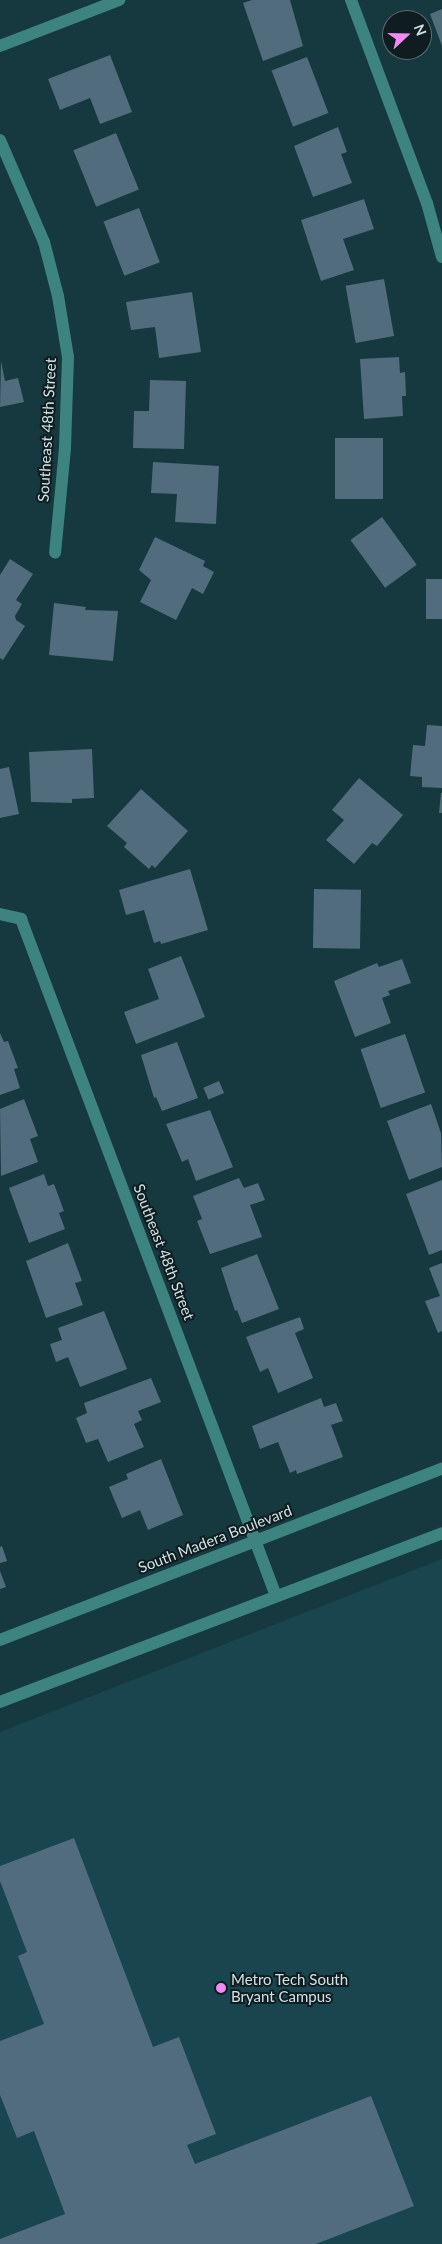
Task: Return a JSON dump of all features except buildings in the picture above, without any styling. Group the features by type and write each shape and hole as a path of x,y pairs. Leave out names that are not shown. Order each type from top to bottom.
{"street":[{"path":"0,46 119,0"},
{"path":"351,0 427,203 442,257"},
{"name":"Southeast 48th Street","path":"0,140 44,242 58,296 68,357 65,448 55,553"},
{"name":"Southeast 48th Street","path":"0,914 21,919 276,1596"},
{"name":"South Madera Boulevard","path":"0,1640 442,1469"},
{"path":"0,1702 442,1533"}],"shaded area":[{"name":"Metro Tech South Bryant Campus","path":"442,1559 442,2244 0,2244 0,1732"}],"place":[{"name":"Metro Tech South Bryant Campus","path":"221,1988"}]}
